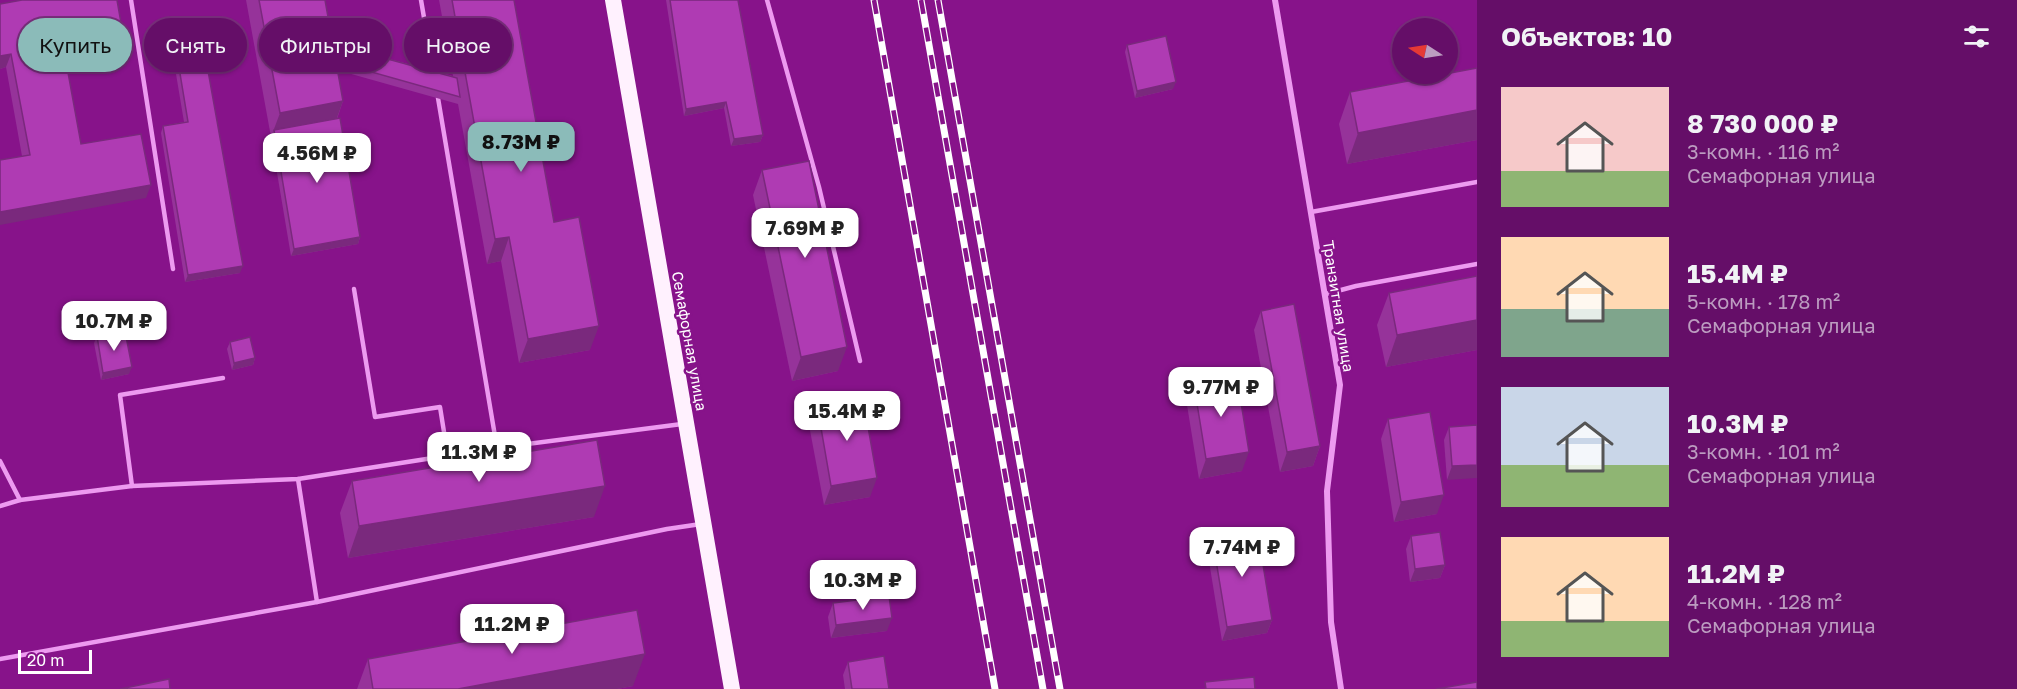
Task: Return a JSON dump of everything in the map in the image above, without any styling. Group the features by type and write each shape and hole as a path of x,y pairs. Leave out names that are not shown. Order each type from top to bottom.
{"highway":[{"name":"Семафорная улица","path":"613,0 732,689"}],"street":[{"name":"Транзитная улица","path":"1276,0 1340,385 1327,491 1331,622 1341,689"}],"lane":[{"path":"130,0 173,269"},
{"path":"422,0 435,79"},
{"path":"767,0 819,186 860,361"},
{"path":"438,98 497,448"},
{"path":"1311,212 1477,182"},
{"path":"1326,294 1356,286 1477,264"},
{"path":"354,289 375,417 440,407 448,457"},
{"path":"132,486 120,395 224,378"},
{"path":"0,506 20,501 132,486 298,479 497,448 686,423"},
{"path":"0,461 20,501"},
{"path":"298,479 317,602"},
{"path":"0,659 317,602 667,529 704,524"}],"building":[{"path":"22,0 117,0 120,18 18,18 18,72 68,72 81,144 141,134 151,185 0,212 0,160 30,155 11,54 0,56 0,4"},
{"path":"259,0 325,0 328,18 262,18"},
{"path":"452,0 514,0 554,222 579,217 599,326 528,339 509,237 495,239 465,72 512,72 512,18 455,18"},
{"path":"670,0 738,0 763,135 734,139 726,102 686,109"},
{"path":"1166,36 1176,82 1137,91 1127,45"},
{"path":"392,60 404,63 404,72 435,72 457,78 460,97 371,72 392,72"},
{"path":"1477,68 1477,110 1358,133 1350,92 1392,84 1458,84 1458,72"},
{"path":"180,72 208,72 243,266 188,275 163,126 188,122"},
{"path":"272,72 338,72 343,101 280,113"},
{"path":"340,118 360,237 294,249 274,130"},
{"path":"809,161 847,347 801,357 762,170"},
{"path":"1477,276 1477,320 1397,335 1389,293"},
{"path":"1294,304 1320,446 1287,452 1261,311"},
{"path":"125,331 132,367 103,373 97,336"},
{"path":"250,337 255,358 234,363 230,342"},
{"path":"1237,378 1249,452 1206,459 1194,385"},
{"path":"863,398 877,478 831,486 817,405"},
{"path":"1430,412 1444,495 1401,502 1388,419"},
{"path":"1477,425 1477,465 1452,466 1449,427"},
{"path":"597,440 605,486 359,526 352,481"},
{"path":"1257,528 1272,620 1227,627 1212,536"},
{"path":"1440,532 1445,565 1415,569 1411,536"},
{"path":"889,596 892,618 836,625 833,603"},
{"path":"637,610 645,654 458,689 373,689 368,659"},
{"path":"884,656 889,689 852,689 848,662"},
{"path":"1254,677 1255,689 1206,689 1205,682"},
{"path":"169,679 170,689 120,689"},
{"path":"1477,682 1477,689 1436,689"}],"railway":[{"path":"874,0 995,689"},
{"path":"921,0 1043,689"},
{"path":"938,0 1060,689"}]}
